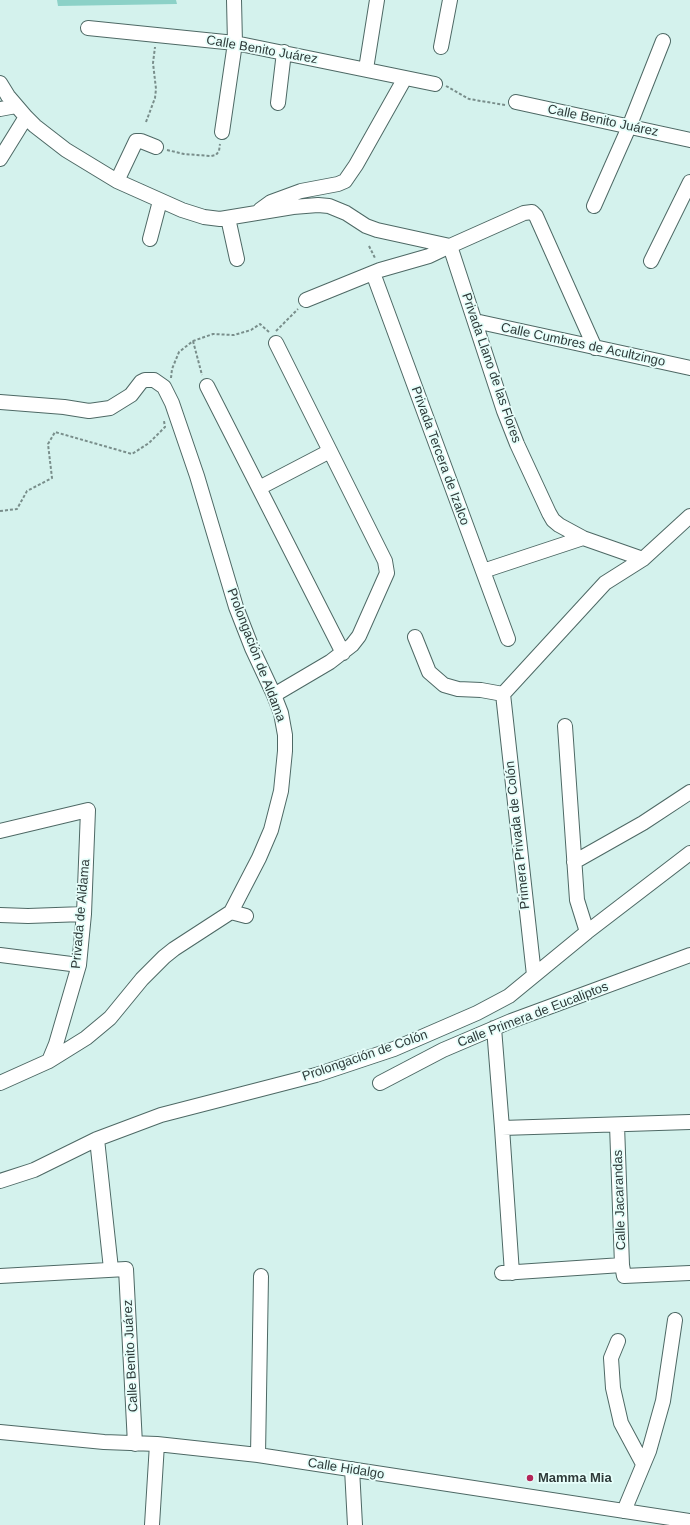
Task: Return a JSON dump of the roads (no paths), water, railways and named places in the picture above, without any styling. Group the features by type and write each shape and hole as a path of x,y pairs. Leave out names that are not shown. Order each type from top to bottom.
{"street":[{"path":"222,132 235,43 234,0"},
{"path":"366,69 377,0"},
{"path":"441,47 450,0"},
{"name":"Calle Benito Juárez","path":"88,28 235,43 435,84"},
{"path":"594,206 629,127 663,41"},
{"path":"278,103 284,52"},
{"path":"257,213 271,202 301,191 338,184 345,181 356,165 405,78"},
{"path":"0,83 16,106 26,116 55,142 81,160 117,181 160,201 204,217 220,219 306,206 329,206 346,213 366,226 377,230 450,246"},
{"name":"Calle Benito Juárez","path":"516,102 690,140"},
{"path":"0,109 16,106"},
{"path":"0,159 26,116"},
{"path":"117,181 136,141 140,140 156,147"},
{"path":"650,262 690,182"},
{"path":"150,239 160,201"},
{"path":"306,300 388,267 429,256 524,213 532,212 536,216 595,348"},
{"path":"228,218 237,259"},
{"name":"Privada Llano de las Flores","path":"450,246 504,411 517,444 545,506 553,520 559,525 583,538 643,559"},
{"name":"Privada Tercera de Izalco","path":"373,273 508,639"},
{"name":"Calle Cumbres de Acultzingo","path":"475,321 690,368"},
{"path":"274,695 330,662 352,645 359,636 386,578 387,567 276,343"},
{"name":"Prolongación de Aldama","path":"0,402 64,407 89,411 110,408 131,395 141,382 149,379 158,382 164,387 169,395 197,476 236,607 252,648 281,713 285,735 284,770 271,830 265,845 230,912 174,949 142,979 99,1029 49,1061 0,1083"},
{"path":"207,386 343,653"},
{"path":"259,488 330,451"},
{"path":"415,636 429,672 444,685 458,689 481,690 503,694 605,583 643,559 690,516"},
{"path":"483,571 583,538"},
{"name":"Primera Privada de Colón","path":"503,694 534,975"},
{"path":"565,726 577,900 587,932"},
{"path":"574,862 642,823 690,792"},
{"name":"Privada de Aldama","path":"0,831 88,810 84,914 79,965 56,1044 49,1061"},
{"name":"Prolongación de Colón","path":"0,1181 34,1170 98,1139 161,1114 316,1075 394,1049 477,1013 509,996 587,932 690,853"},
{"path":"230,912 246,916"},
{"path":"0,915 28,916 84,914"},
{"name":"Calle Primera de Eucaliptos","path":"380,1083 443,1050 494,1028 690,955"},
{"path":"0,956 79,965"},
{"path":"494,1028 502,1128 507,1273 623,1270 690,1273"},
{"path":"502,1128 690,1122"},
{"name":"Calle Jacarandas","path":"617,1125 623,1270"},
{"path":"0,1276 111,1270 98,1139"},
{"name":"Calle Benito Juárez","path":"111,1270 126,1269 135,1444"},
{"path":"258,1455 261,1276"},
{"path":"624,1511 649,1451 663,1402 675,1320"},
{"path":"618,1341 611,1358 613,1388 621,1423 643,1464"},
{"name":"Calle Hidalgo","path":"0,1432 104,1442 157,1444 258,1455 690,1521"},
{"path":"152,1525 157,1444"},
{"path":"352,1469 355,1525"}],"place":[{"name":"Mamma Mia","path":"530,1478"}]}
